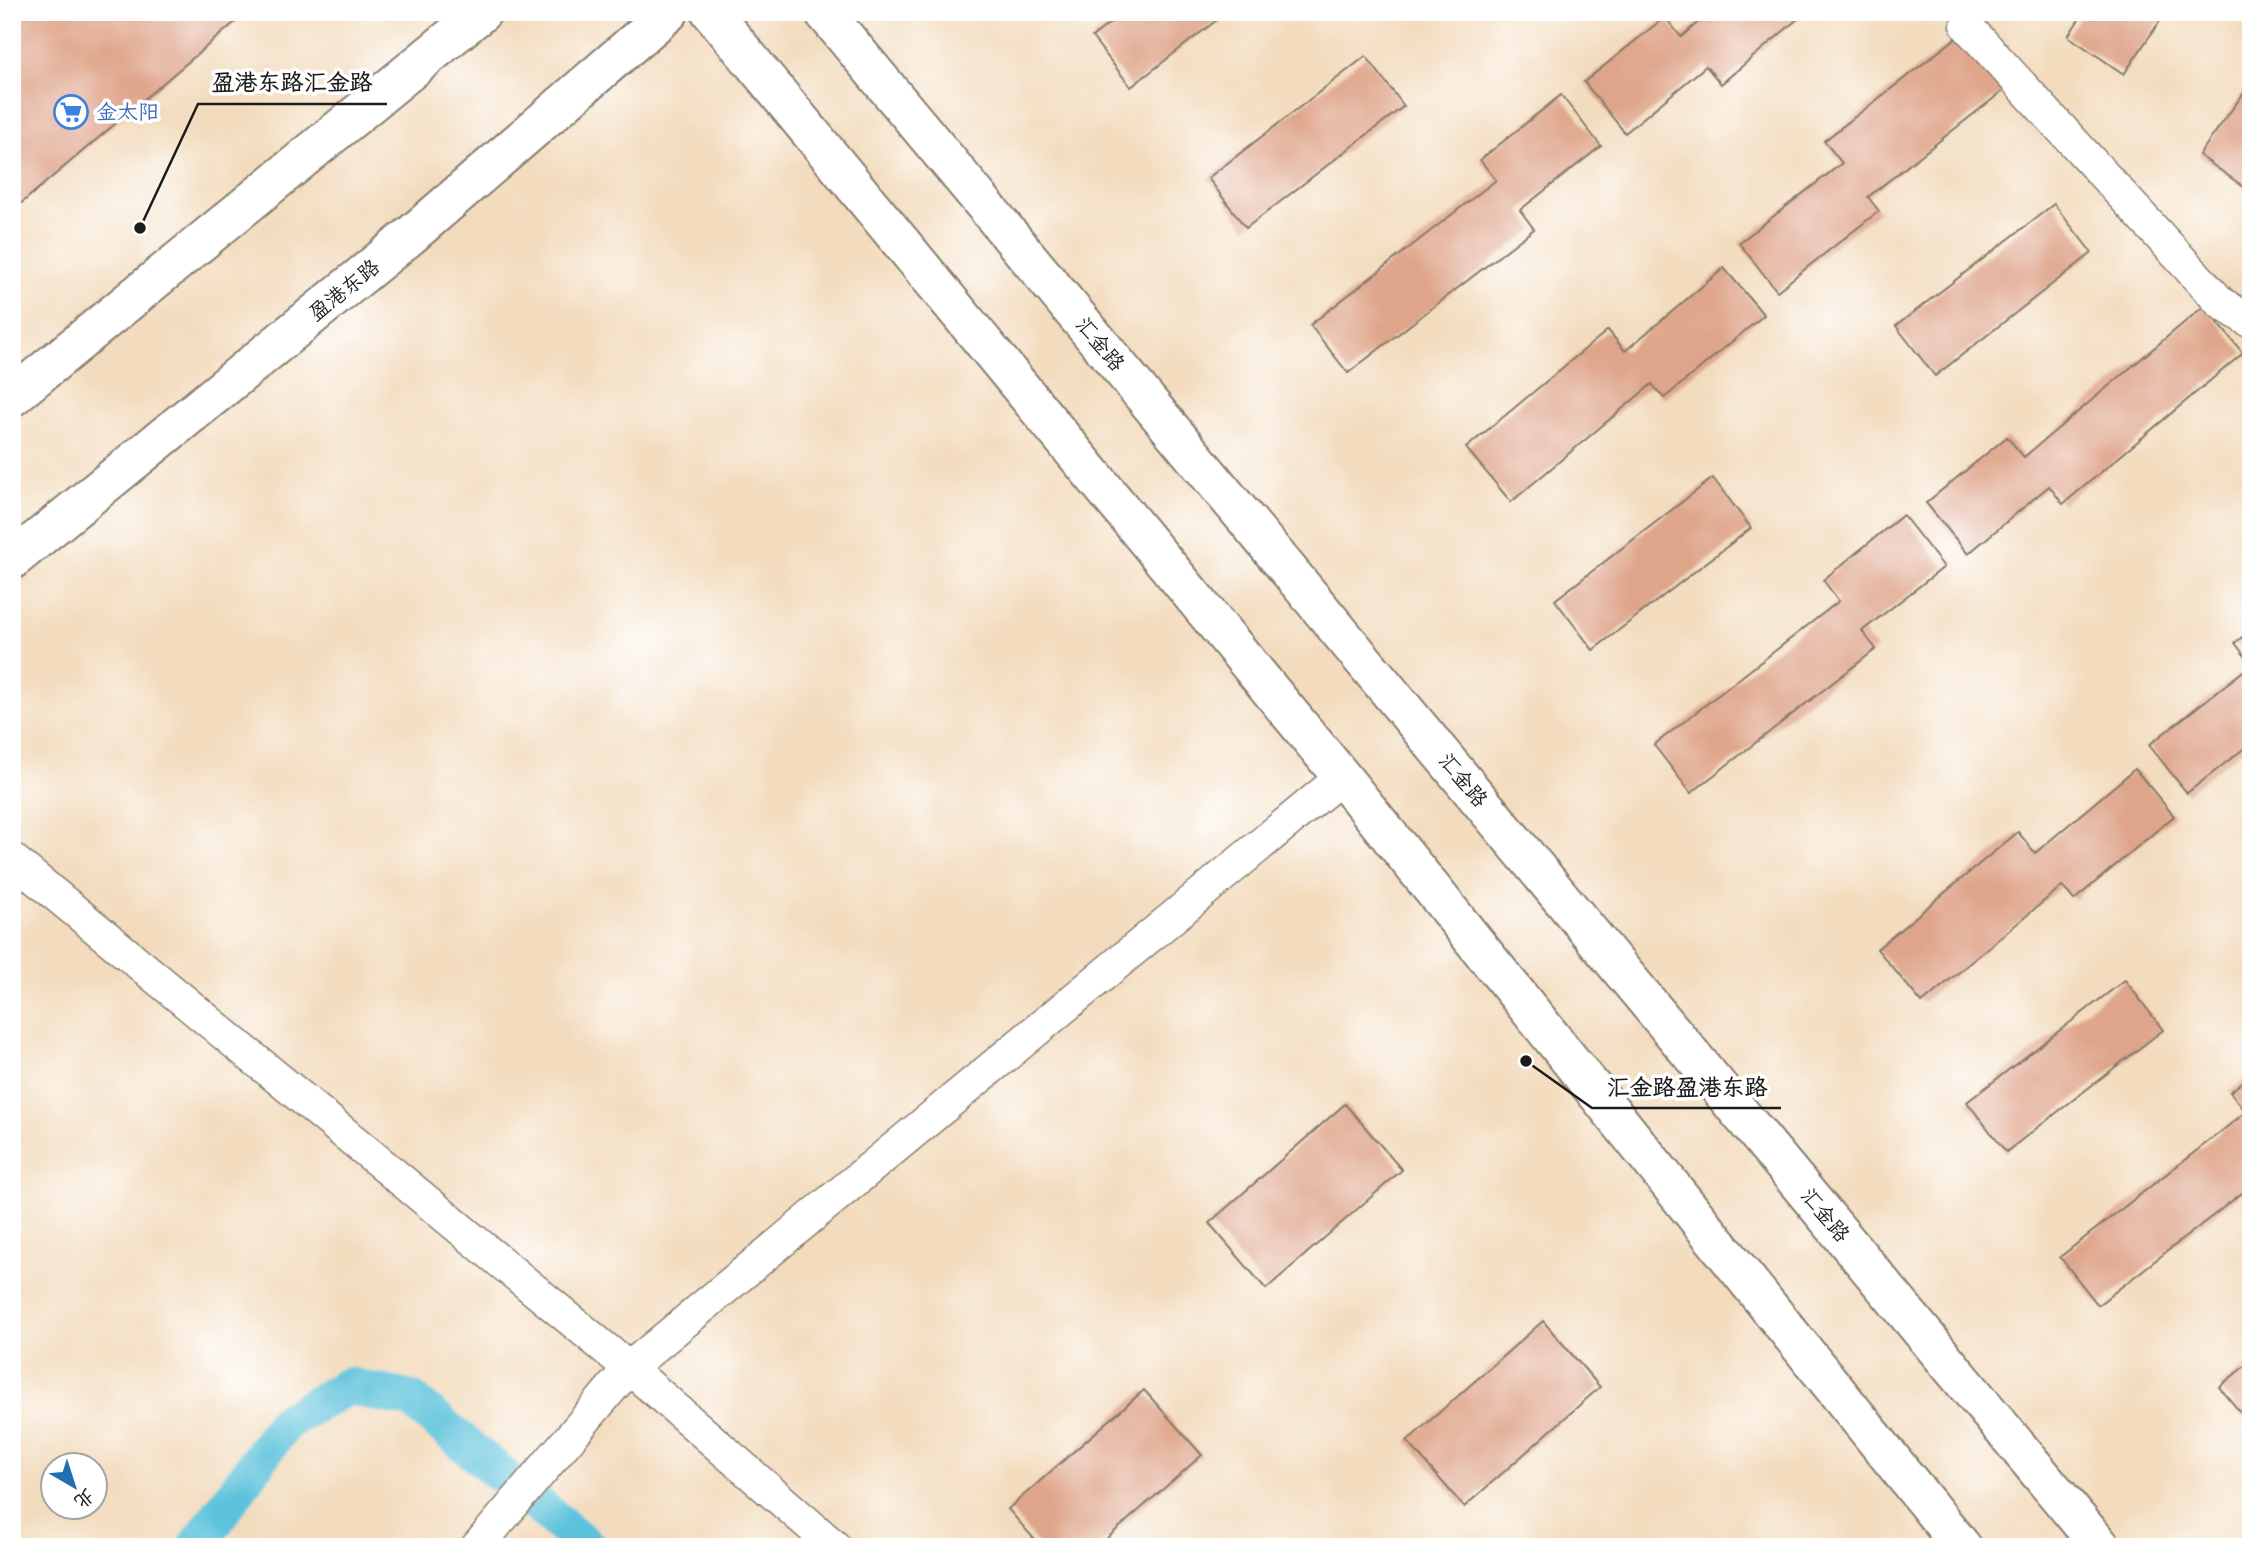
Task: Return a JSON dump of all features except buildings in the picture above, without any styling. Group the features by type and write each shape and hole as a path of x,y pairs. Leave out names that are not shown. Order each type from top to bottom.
{"main road":[{"path":"12,397 482,12"},
{"name":"盈港东路","path":"12,560 410,236 669,12"},
{"path":"711,12 1342,777 1962,1547"},
{"name":"汇金路","path":"824,12 2101,1547"}],"street":[{"path":"1969,12 1967,26 2221,303 2251,322"},
{"path":"478,1546 629,1368 1342,777"},
{"path":"12,859 629,1368 835,1547"}],"waterway":[{"path":"197,1547 285,1422 348,1386 412,1400 588,1547"}],"place":[{"name":"金太阳","path":"71,112"},
{"name":"盈港东路汇金路","path":"140,228"},
{"name":"汇金路盈港东路","path":"1526,1061"}]}
